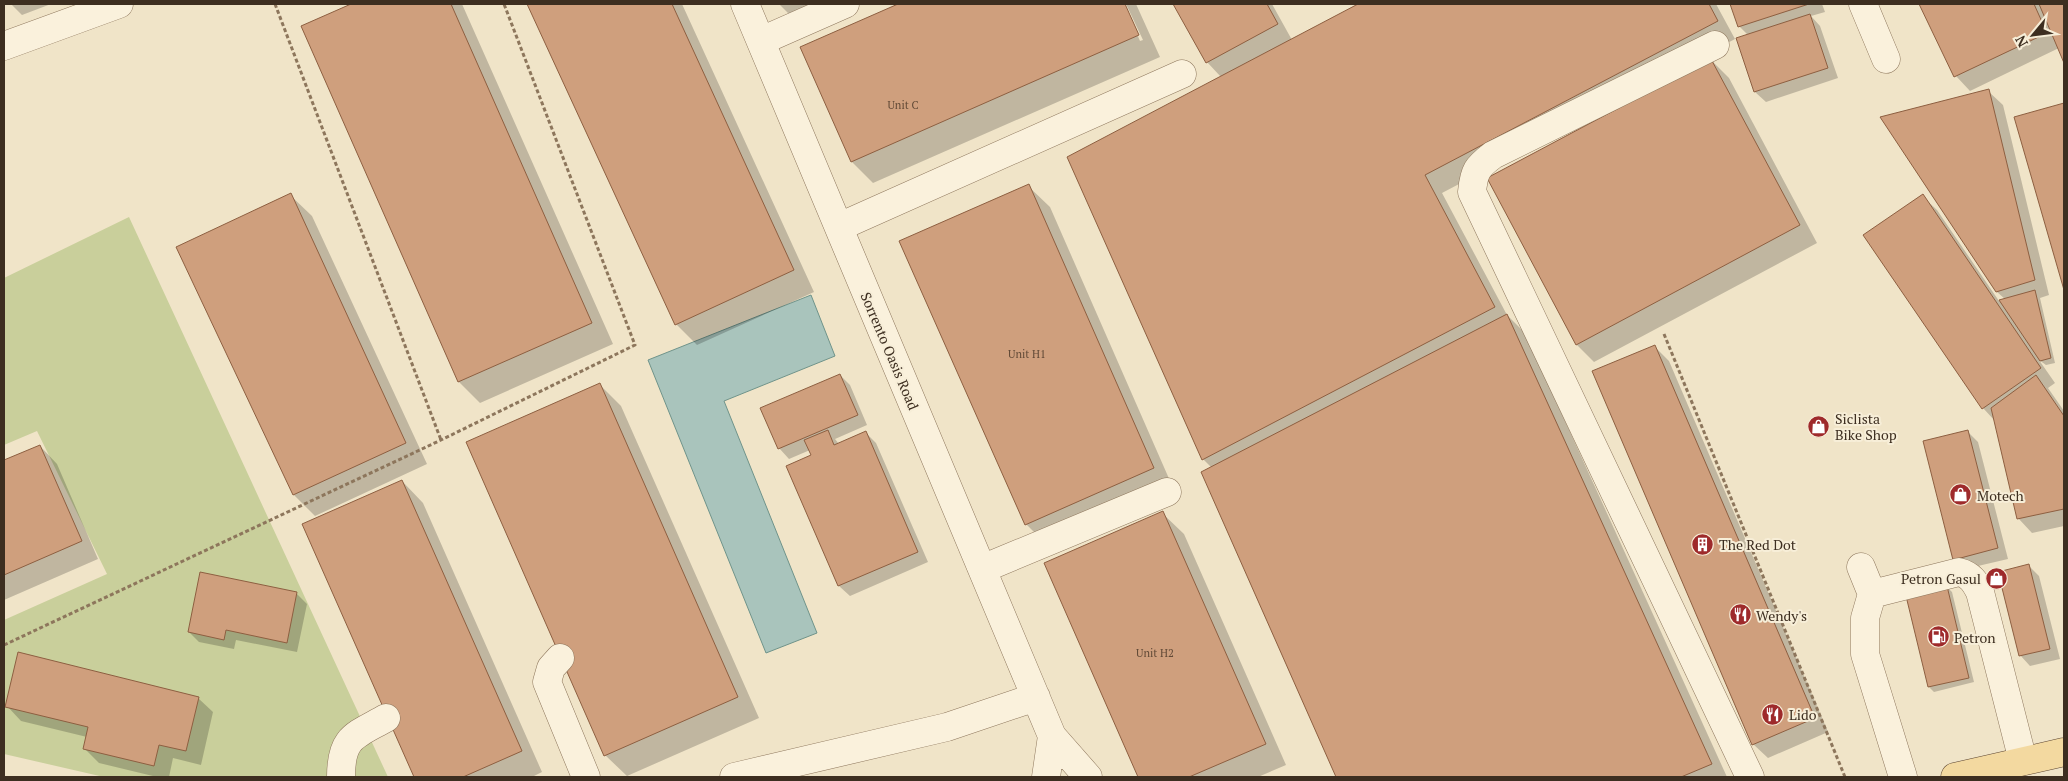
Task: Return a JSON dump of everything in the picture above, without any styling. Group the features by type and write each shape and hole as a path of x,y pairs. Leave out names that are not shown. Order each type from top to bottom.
{"main road":[{"path":"1955,777 2064,752"}],"street":[{"path":"4,46 119,4"},
{"name":"Sorrento Oasis Road","path":"745,4 1052,736 1088,777"},
{"path":"761,42 845,4"},
{"path":"1864,4 1886,60"},
{"path":"1715,45 1493,155 1478,166 1472,192 1750,777"},
{"path":"838,227 1182,74"},
{"path":"982,568 1167,492"},
{"path":"1861,567 1872,594 1866,618 1866,654 1902,777"},
{"path":"1872,594 1959,572 1967,574 1975,582 1980,592 1991,632 2023,761"},
{"path":"560,658 551,668 547,682 586,777"},
{"path":"734,777 947,727 1036,697"},
{"path":"341,777 341,758 351,738 386,718"},
{"path":"1046,777 1052,736"}],"path":[{"path":"275,4 441,440"},
{"path":"4,645 441,440 635,345 504,4"},
{"path":"1664,334 1845,777"}],"green space":[{"path":"129,217 388,777 104,777 4,754 4,620 107,574 37,431 4,445 4,278"}],"water":[{"path":"811,295 835,356 724,401 817,633 766,653 648,360"}],"building":[{"path":"351,4 451,4 592,323 458,382 301,26"},
{"path":"527,4 672,4 794,270 675,325"},
{"path":"898,4 1125,4 1139,35 851,162 800,47"},
{"path":"1173,4 1267,4 1278,24 1206,63"},
{"path":"1358,4 1709,4 1718,21 1425,175 1495,307 1202,460 1067,157"},
{"path":"1730,4 1809,4 1738,27"},
{"path":"1919,4 2034,4 2047,33 1954,77"},
{"path":"2039,4 2064,4 2064,63"},
{"path":"1810,14 1828,68 1754,92 1736,38"},
{"path":"1711,59 1800,225 1576,345 1487,178"},
{"path":"1989,89 2035,280 1996,292 1880,117"},
{"path":"2064,103 2064,290 2014,117"},
{"path":"1029,184 1154,468 1025,525 899,241"},
{"path":"291,193 406,443 293,495 176,247"},
{"path":"1923,194 2041,368 1982,409 1863,235"},
{"path":"2035,290 2051,358 2040,361 1999,300"},
{"path":"1507,314 1712,764 1681,777 1336,777 1201,472"},
{"name":"The Red Dot","path":"1655,345 1815,718 1752,745 1592,371"},
{"path":"840,374 858,415 778,449 760,408"},
{"path":"2036,375 2064,416 2064,509 2017,519 1991,408"},
{"path":"600,383 738,697 604,756 466,442"},
{"path":"828,430 834,445 866,431 918,552 838,586 786,466 811,455 804,440"},
{"name":"Motech","path":"1968,430 1998,548 1953,560 1923,441"},
{"path":"40,445 82,541 4,575 4,460"},
{"path":"402,480 522,751 463,777 414,777 302,524"},
{"path":"1163,511 1266,744 1189,777 1138,777 1044,563"},
{"path":"2029,564 2050,649 2019,656 1998,572"},
{"path":"200,572 297,592 287,643 226,630 224,640 188,632"},
{"name":"Petron","path":"1947,586 1969,678 1928,687 1906,596"},
{"path":"18,652 199,697 186,751 159,745 154,766 83,749 88,727 5,707"}],"place":[{"name":"Siclista Bike Shop","path":"1819,426"},
{"name":"Motech","path":"1961,495"},
{"name":"The Red Dot","path":"1703,544"},
{"name":"Petron Gasul","path":"1997,578"},
{"name":"Wendy's","path":"1740,615"},
{"name":"Petron","path":"1938,637"},
{"name":"Lido","path":"1773,714"}]}
